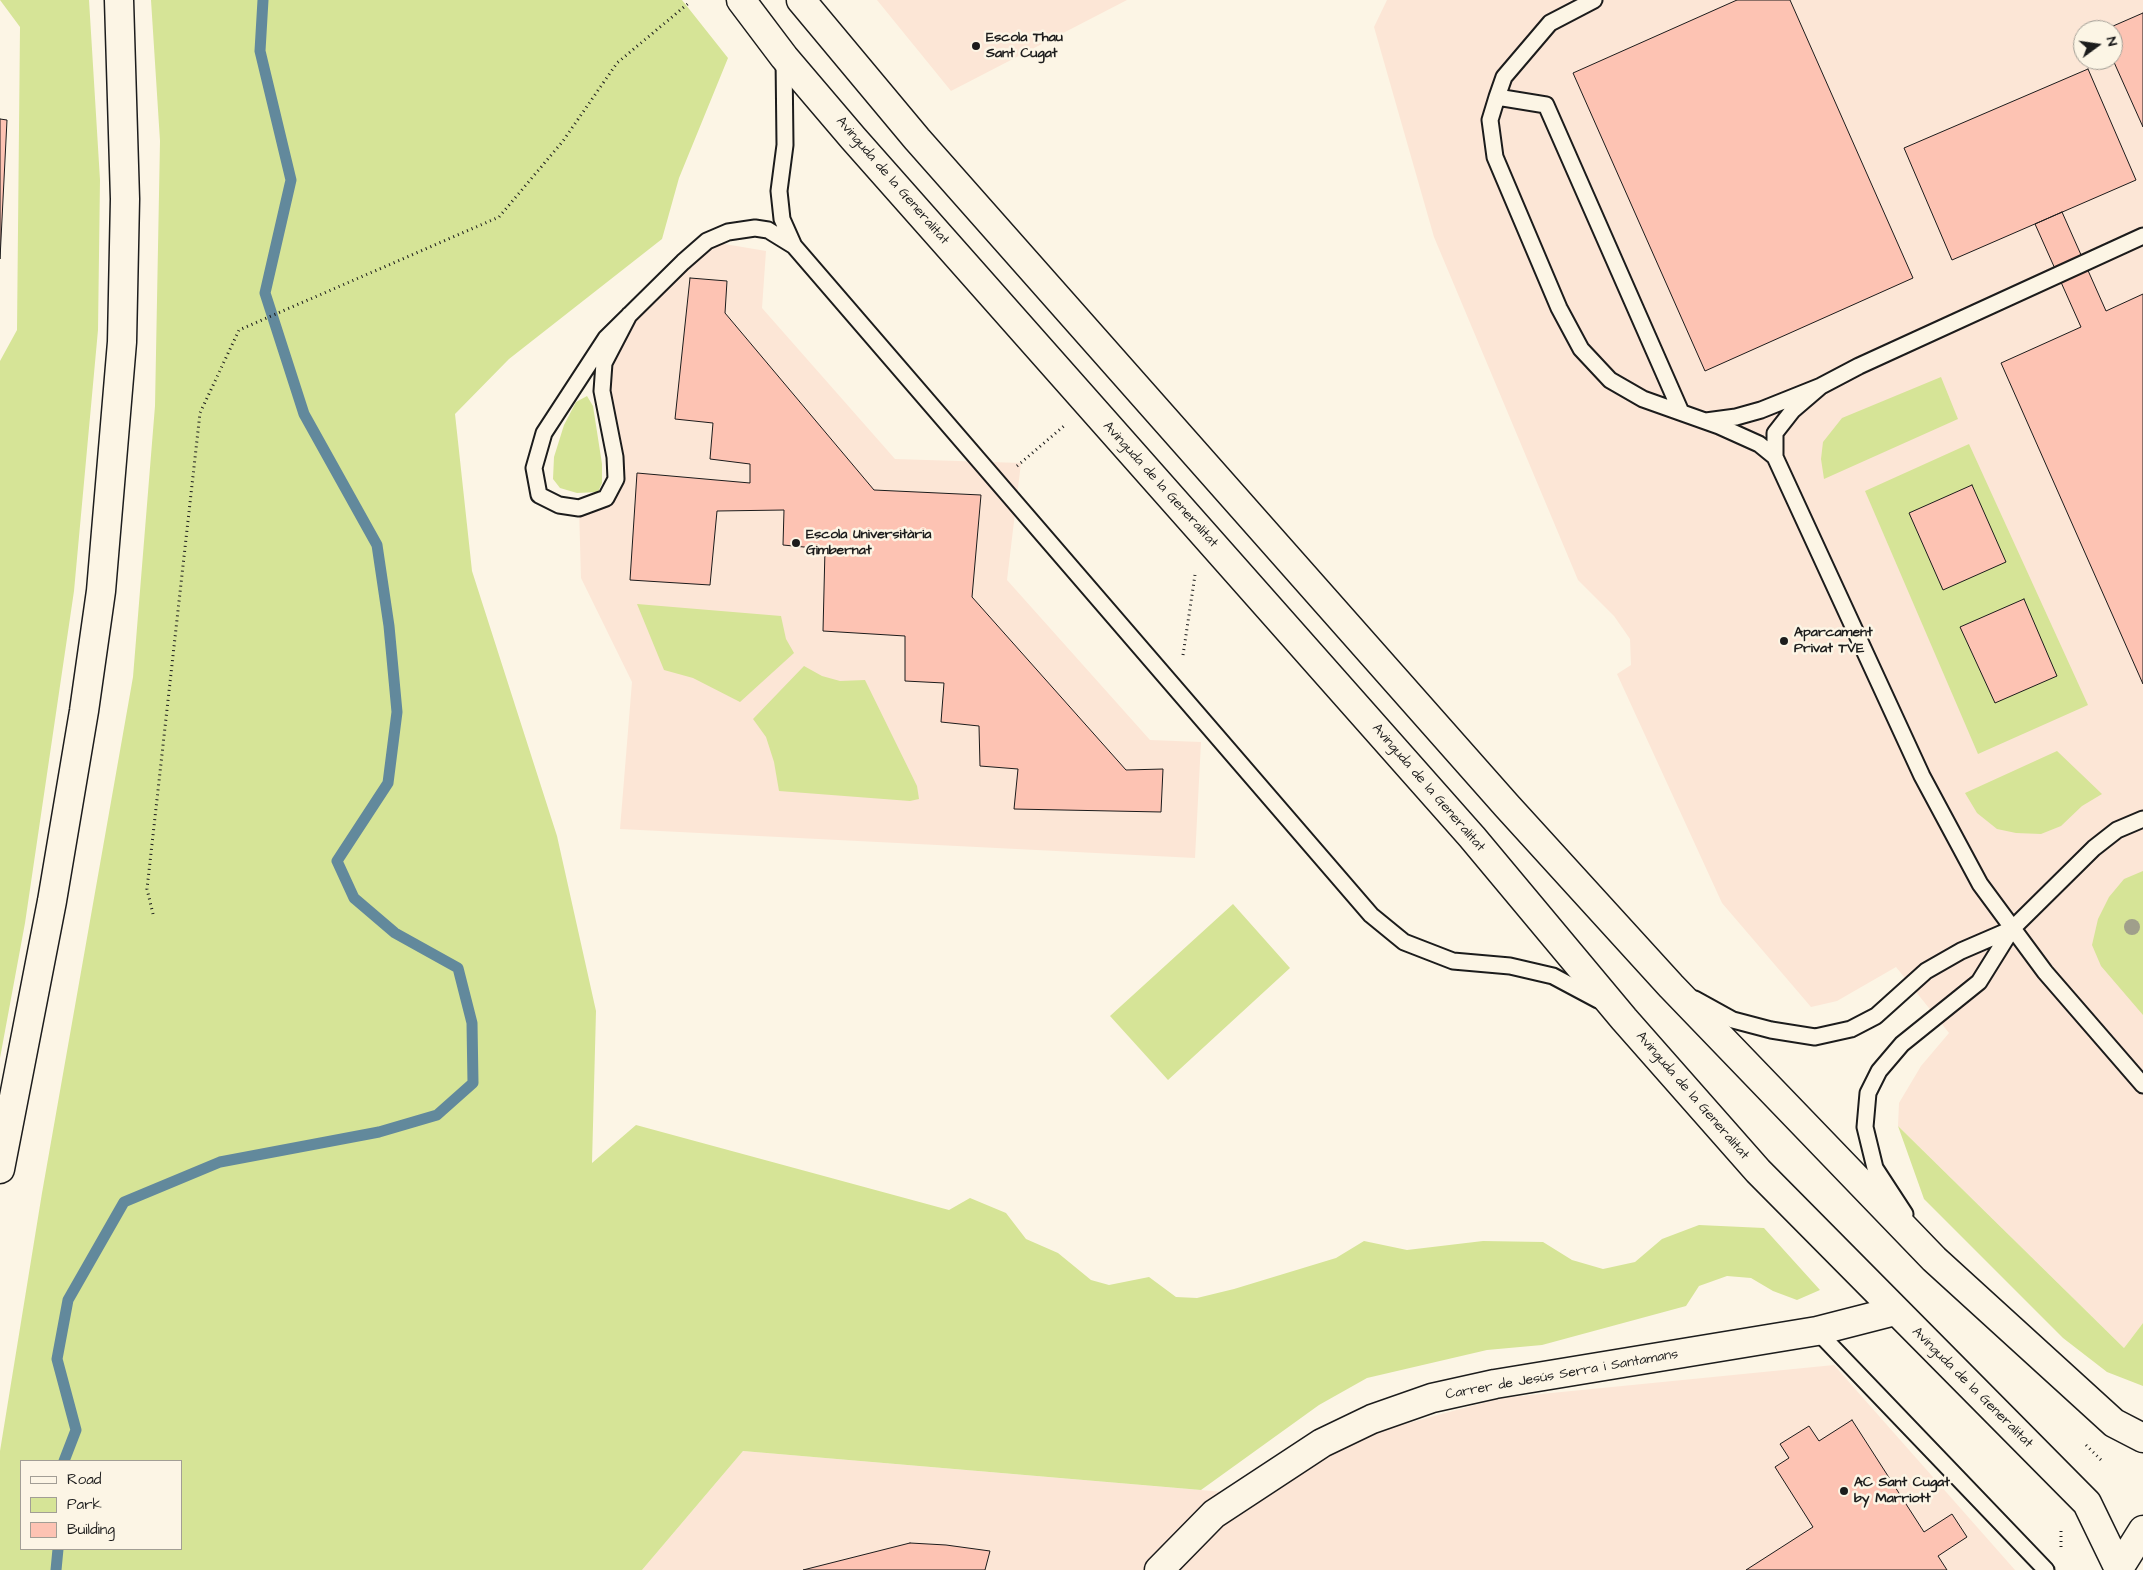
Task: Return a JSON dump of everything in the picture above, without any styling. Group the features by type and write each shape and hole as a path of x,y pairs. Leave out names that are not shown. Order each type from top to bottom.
{"main road":[{"path":"0,1170 52,901 84,711 101,592 122,342 125,199 119,0"},
{"name":"Avinguda de la Generalitat","path":"740,0 784,57 853,138 1472,837 1624,1019 1758,1171 2087,1503 2119,1570"},
{"path":"801,0 917,139 1507,806 1671,986 1934,1259 2114,1423 2143,1438"},
{"name":"Carrer de Jesús Serra i Santamans","path":"1159,1570 1214,1514 1322,1444 1372,1419 1432,1398 1495,1384 1817,1331 1895,1311"},
{"path":"2119,1570 2143,1530"}],"lane":[{"path":"1594,0 1550,23 1504,77 1490,120 1495,157 1558,308 1581,349 1610,380 1643,399 1706,421 1759,444 1775,458 1922,776 1980,884 2045,972 2143,1085"},
{"path":"784,57 785,146 779,191 782,219 794,246 1371,916 1404,942 1453,961 1510,966 1553,976 1587,993 1624,1019"},
{"path":"1497,97 1546,105 1681,412"},
{"path":"629,315 604,363 602,391 616,479 606,498 579,508 559,505 539,495 534,468 544,433 606,338 629,315 707,241 728,232 755,228 768,230 794,246"},
{"path":"1706,421 1736,417 1762,410 1822,386 1859,366 2143,236"},
{"path":"1775,458 1775,433 1793,410 1822,386"},
{"path":"1934,1259 1875,1168 1865,1126 1868,1093 1879,1071 1902,1044 1979,982 2012,928 2094,848 2117,830 2143,819"},
{"path":"1671,986 1732,1020 1771,1030 1815,1037 1851,1029 1876,1016 1926,971 1961,951 2012,928"},
{"path":"1817,1331 2046,1570"}],"path":[{"path":"153,914 146,889 200,413 238,330 499,217 563,141 617,63 690,2"},
{"path":"998,483 1088,404"},
{"path":"1178,691 1202,532"},
{"path":"2060,1553 2061,1525"}],"shaded area":[{"name":"Escola Thau Sant Cugat","path":"877,0 1127,0 951,91"},
{"path":"1387,0 2143,0 2143,1323 2124,1348 1898,1126 1899,1103 1921,1066 1949,1033 1896,967 1837,1001 1811,1007 1722,903 1617,674 1631,665 1630,639 1614,616 1578,580 1434,237 1374,27"},
{"name":"Escola Universitària Gimbernat","path":"707,241 766,251 762,308 895,459 1021,463 1007,580 1150,740 1201,742 1195,858 620,829 632,682 581,578 579,508 606,498 616,479 602,391 606,338"},
{"path":"1834,1365 2015,1570 642,1570 743,1451 1259,1495 1375,1432 1501,1398"}],"green space":[{"path":"0,0 89,0 100,180 98,330 74,591 25,923 0,1058 0,361 17,330 20,27"},
{"path":"151,0 682,0 728,58 679,178 662,239 509,359 455,414 472,571 557,836 596,1011 592,1163 636,1125 949,1210 970,1198 1006,1213 1026,1239 1058,1253 1091,1280 1109,1285 1149,1277 1176,1297 1197,1298 1234,1289 1336,1258 1364,1241 1407,1250 1483,1241 1543,1242 1572,1260 1603,1269 1635,1262 1662,1239 1699,1225 1764,1228 1820,1290 1797,1300 1773,1291 1751,1278 1727,1276 1699,1286 1686,1306 1542,1345 1487,1350 1367,1378 1319,1405 1201,1490 743,1451 642,1570 0,1570 0,1451 42,1193 133,677 155,406 160,141"},
{"path":"1941,377 1958,419 1824,479 1821,459 1823,442 1842,418"},
{"path":"587,396 593,406 602,464 602,483 598,492 577,493 560,488 553,479 554,457 564,425 576,402"},
{"path":"1969,444 2088,705 1978,754 1865,491"},
{"path":"637,604 781,616 786,639 794,653 740,702 693,678 664,670"},
{"path":"804,666 822,676 840,681 865,680 917,786 919,799 910,801 779,791 774,762 766,737 753,719"},
{"path":"2057,751 2102,794 2082,806 2061,826 2041,834 2016,833 1997,829 1977,813 1965,793"},
{"path":"2143,871 2143,1015 2101,966 2092,945 2098,919 2109,897 2124,879"},
{"path":"1233,904 1290,968 1168,1080 1110,1016"},
{"path":"1898,1126 2124,1348 2143,1323 2143,1386 2107,1372 2063,1338 1924,1199"}],"building":[{"path":"1737,0 1790,0 1913,278 1705,371 1573,73"},
{"path":"2143,13 2143,127 2117,70 2123,70 2123,22"},
{"path":"2088,70 2136,180 1952,260 1904,148"},
{"path":"0,119 7,120 0,259"},
{"path":"2062,212 2106,311 2143,294 2143,684 2001,363 2081,327 2035,224"},
{"path":"690,278 727,281 725,313 874,490 981,495 972,597 1126,770 1163,769 1161,812 1014,809 1018,769 980,766 979,726 941,722 944,683 905,681 905,636 823,631 825,549 783,545 784,510 717,511 710,585 630,580 637,473 750,483 750,464 710,459 713,423 675,419"},
{"path":"1972,485 2006,562 1943,590 1909,513"},
{"path":"2024,599 2057,676 1995,703 1960,627"},
{"name":"AC Sant Cugat by Marriott","path":"1852,1420 1924,1532 1952,1514 1967,1537 1938,1556 1947,1570 1746,1570 1813,1527 1775,1467 1789,1458 1780,1444 1809,1426 1819,1441"},
{"path":"910,1543 946,1545 990,1551 985,1570 803,1570"}],"waterway":[{"path":"64,1460 76,1430 57,1359 68,1300 124,1202 220,1162 379,1132 437,1115 473,1083 472,1023 458,968 395,933 354,898 337,861 388,783 397,712 389,626 377,545 304,414 265,293 291,180 260,51 263,0"},
{"path":"56,1570 58,1550"}],"place":[{"name":"Escola Thau Sant Cugat","path":"976,46"},
{"name":"Escola Universitària Gimbernat","path":"796,543"},
{"name":"Aparcament Privat TVE","path":"1784,641"},
{"name":"AC Sant Cugat by Marriott","path":"1844,1491"}]}
